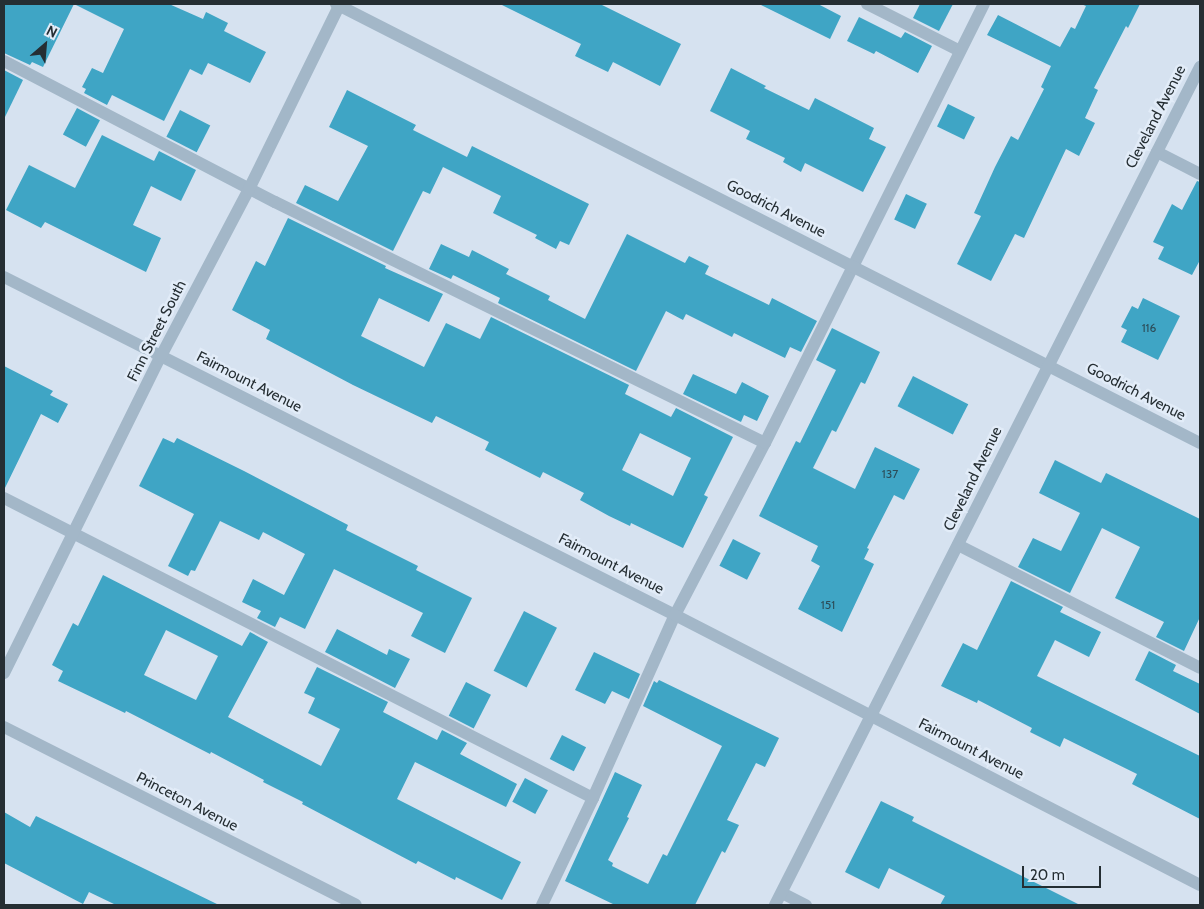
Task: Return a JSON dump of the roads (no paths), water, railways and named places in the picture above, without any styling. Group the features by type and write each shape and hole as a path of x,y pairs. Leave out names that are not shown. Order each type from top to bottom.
{"street":[{"name":"Finn Street South","path":"4,673 161,356 249,189 338,4"},
{"name":"Goodrich Avenue","path":"338,4 1200,443"},
{"path":"867,4 960,51"},
{"path":"542,905 593,798 675,615 765,443 984,4"},
{"path":"4,62 249,189 765,443"},
{"name":"Cleveland Avenue","path":"776,905 1200,67"},
{"path":"1157,152 1200,174"},
{"name":"Fairmount Avenue","path":"4,277 675,615 1200,885"},
{"path":"4,498 593,798"},
{"path":"958,545 1200,668"},
{"name":"Princeton Avenue","path":"4,727 356,905"},
{"path":"782,893 806,905"}]}
